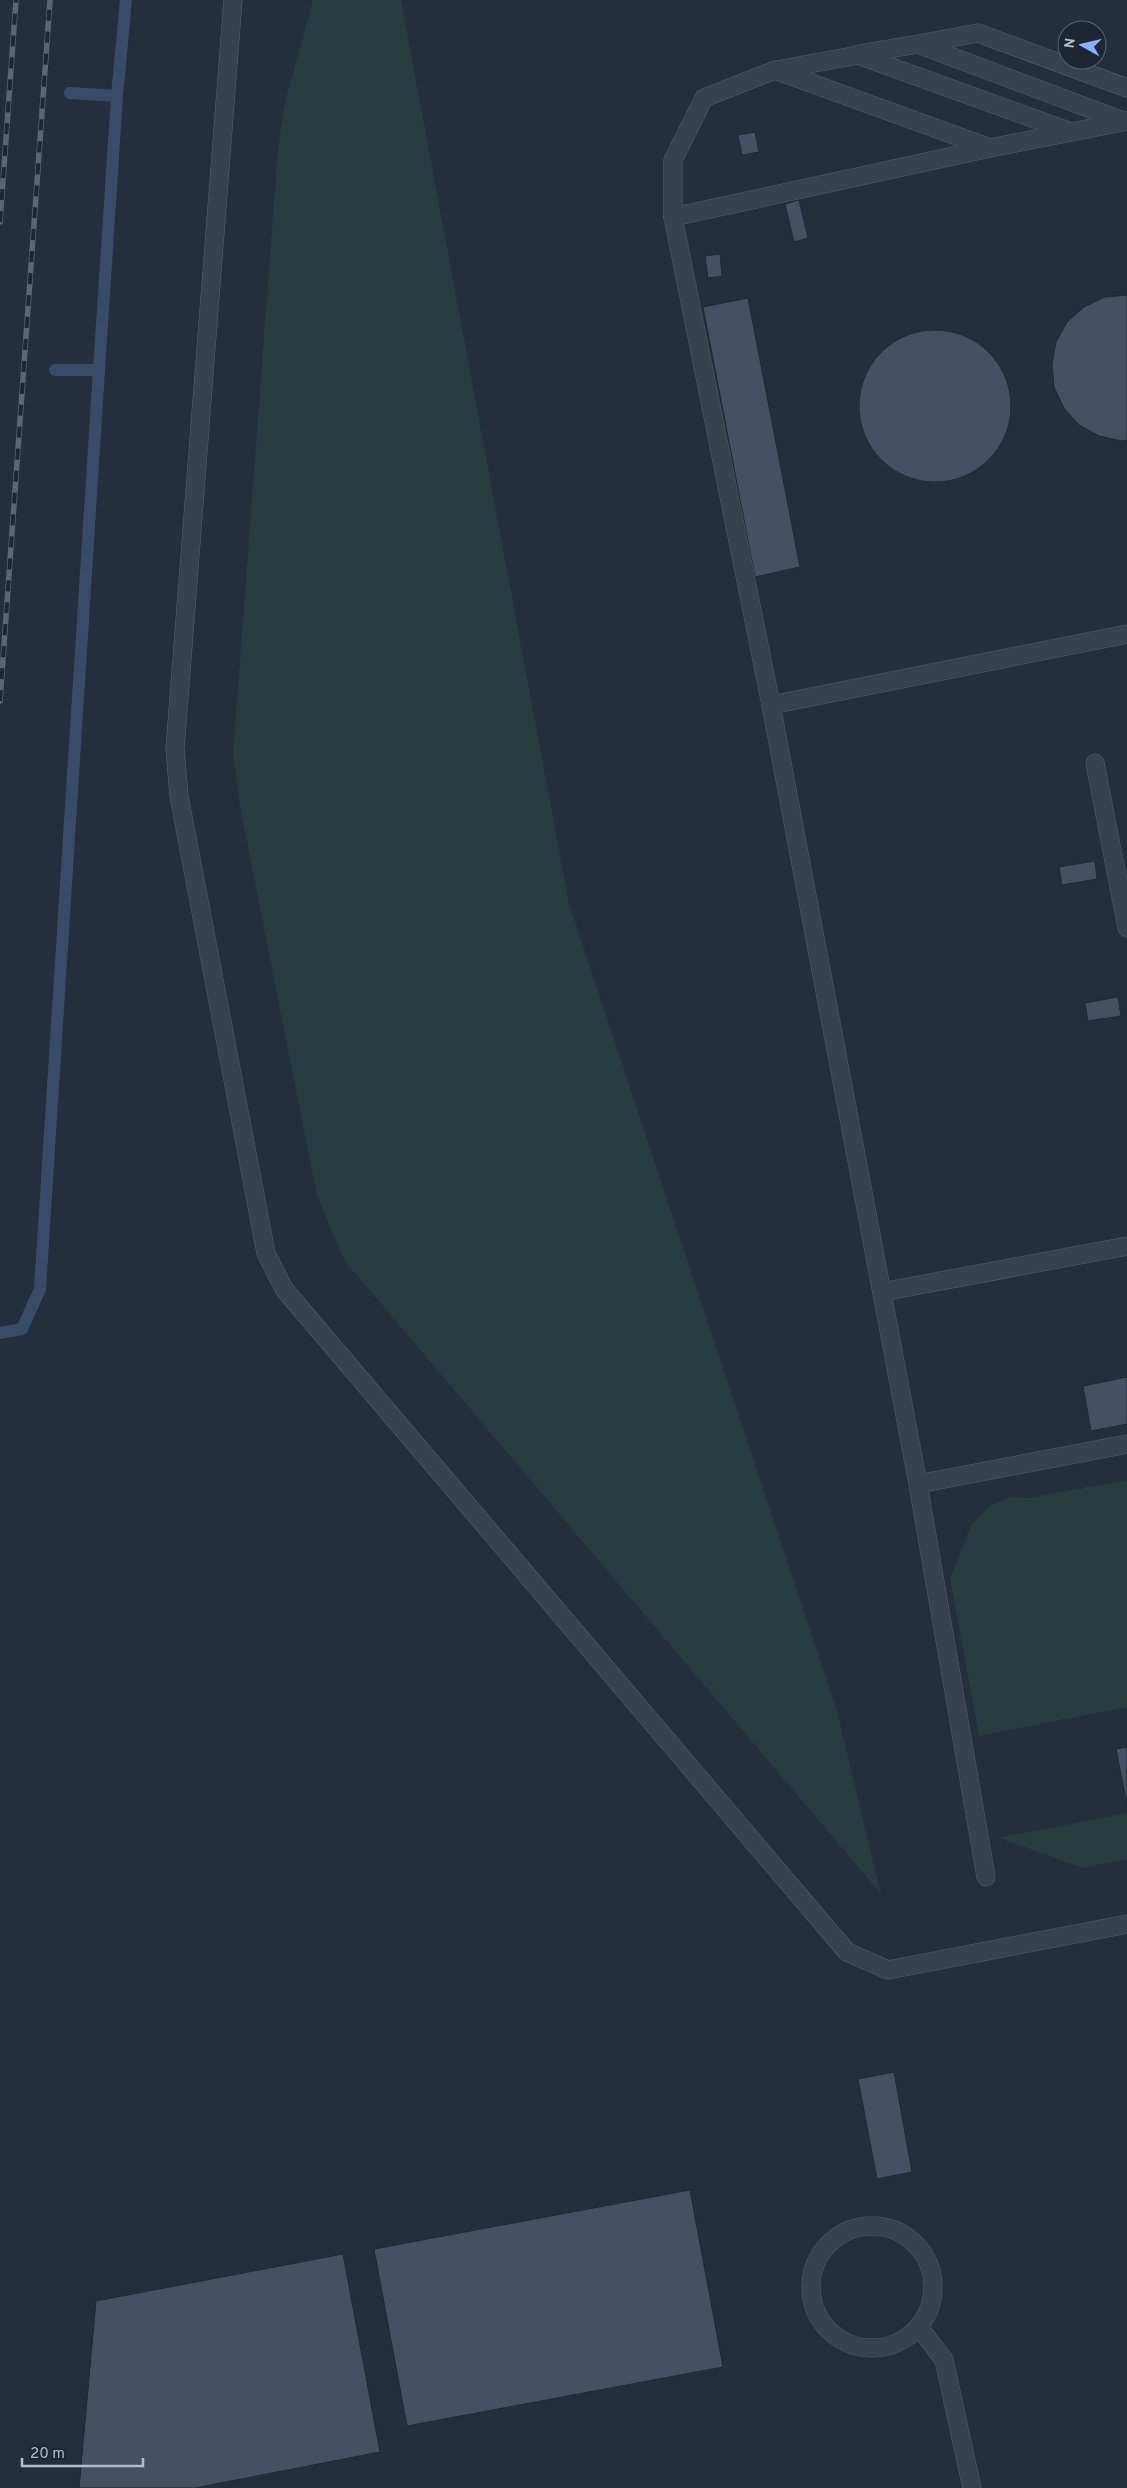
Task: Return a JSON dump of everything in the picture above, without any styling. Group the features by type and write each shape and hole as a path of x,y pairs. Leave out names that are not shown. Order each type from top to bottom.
{"lane":[{"path":"233,0 175,749 179,796 266,1252 284,1289 847,1952 888,1970 1127,1924"},
{"path":"986,1877 918,1484 882,1292 770,705 673,217 673,160 704,98 775,70 978,33 1127,88"},
{"path":"918,44 1125,121"},
{"path":"858,55 1072,132"},
{"path":"775,70 990,148"},
{"path":"673,217 990,148 1125,121"},
{"path":"770,705 1127,634"},
{"path":"1095,763 1127,928"},
{"path":"882,1292 1127,1246"},
{"path":"918,1484 1127,1444"},
{"path":"876,2225 896,2229 912,2240 925,2254 932,2272 934,2292 929,2311 919,2327 904,2340 886,2347 865,2348 845,2342 828,2330 816,2312 811,2292 813,2271 822,2252 836,2237 855,2228 876,2225"},
{"path":"919,2327 944,2360 972,2488"}],"green space":[{"path":"313,0 401,0 569,904 836,1708 881,1894 344,1260 317,1196 241,812 233,755 278,148 285,103"},
{"path":"1127,1480 1127,1707 979,1736 950,1578 971,1526 990,1505 1011,1497 1029,1498"},
{"path":"1127,1813 1127,1859 1083,1868 998,1838"}],"building":[{"path":"755,132 759,152 742,155 738,135"},
{"path":"799,200 808,238 794,242 785,204"},
{"path":"720,254 722,276 708,278 705,256"},
{"path":"1127,295 1127,440 1122,441 1099,436 1079,425 1064,408 1054,387 1052,365 1056,342 1067,322 1084,307 1105,297"},
{"path":"748,298 800,567 755,577 703,307"},
{"path":"935,330 964,336 989,352 1005,377 1011,406 1005,435 989,460 964,476 935,482 906,476 881,460 865,435 859,406 865,377 881,352 906,336"},
{"path":"1095,861 1097,879 1062,885 1059,867"},
{"path":"1118,997 1121,1016 1088,1021 1085,1003"},
{"path":"1127,1377 1127,1424 1091,1431 1083,1386"},
{"path":"1127,1747 1127,1805 1116,1749"},
{"path":"894,2072 912,2172 877,2179 858,2079"},
{"path":"690,2190 723,2367 407,2426 374,2249"},
{"path":"343,2254 380,2452 195,2488 79,2488 96,2301"}],"waterway":[{"path":"70,93 117,96 126,0"},
{"path":"55,370 99,370 117,96"},
{"path":"0,1333 22,1329 40,1289 99,370"}],"railway":[{"path":"0,222 16,0"},
{"path":"0,701 50,0"}]}
